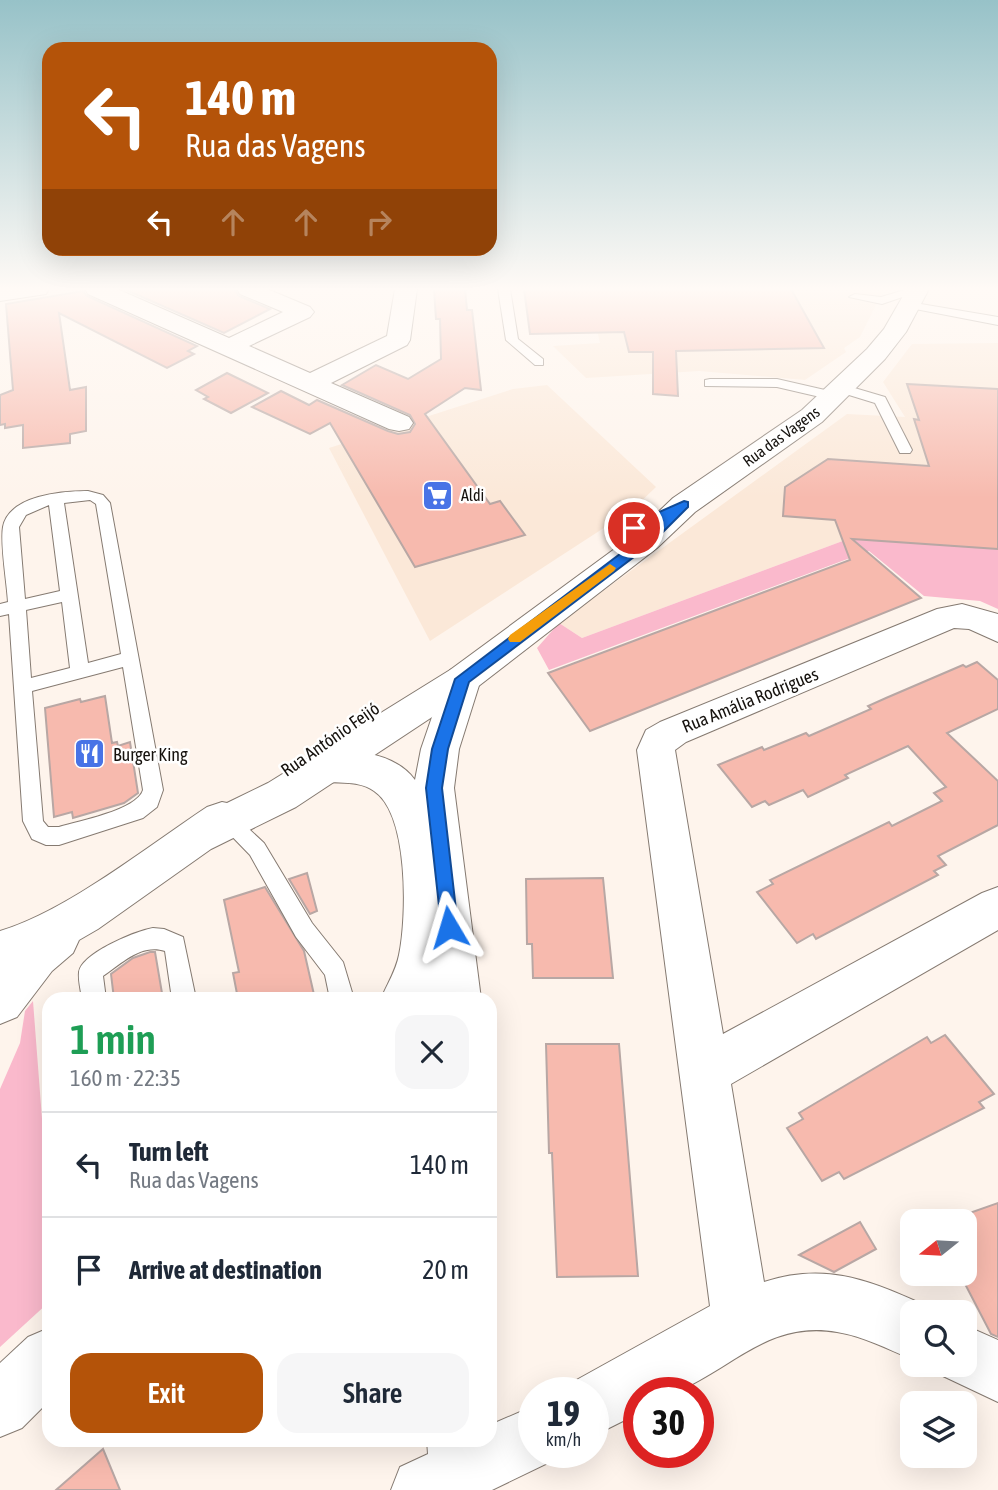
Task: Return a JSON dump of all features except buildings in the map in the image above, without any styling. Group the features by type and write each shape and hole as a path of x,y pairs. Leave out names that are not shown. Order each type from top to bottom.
{"street":[{"path":"253,359 399,423"},
{"path":"310,383 360,359"},
{"name":"Rua das Vagens","path":"461,664 646,541 684,505 812,416 871,359"},
{"name":"Rua Amália Rodrigues","path":"741,1322 655,760 656,750 660,741 673,732 949,617 963,615 980,619 998,630"},
{"path":"456,992 434,788 440,749 461,664"},
{"name":"Rua António Feijó","path":"0,951 27,944 82,915 216,828 282,795 326,768 461,664"},
{"name":"Rua António Feijó","path":"216,828 278,775 461,664"},
{"path":"326,768 366,769 383,776 398,787 409,801 415,818 423,882 424,939 418,972 408,992"},
{"path":"703,1072 998,907"},
{"name":"Rua António Feijó","path":"0,1001 36,956 82,915"},
{"path":"609,1396 741,1322 779,1305 815,1300 834,1301 863,1308 900,1325"},
{"path":"977,1362 998,1372"},
{"path":"1,1404 42,1365"},
{"path":"447,1468 518,1443"}],"lane":[{"path":"535,359 539,362"},
{"path":"710,383 777,383 880,400 905,450"},
{"path":"85,495 99,498 103,503 153,790 149,801 136,813 60,836 42,835 36,831 33,821 23,687 9,608 12,521 25,508 56,500 85,495"},
{"path":"56,500 80,672"},
{"path":"9,608 69,595"},
{"path":"23,687 131,658"},
{"path":"216,828 257,849 304,930 335,970 340,992"},
{"path":"93,992 91,971 134,942 152,937 166,938 175,944 183,992"}],"shaded area":[{"path":"566,359 836,359 805,380 699,371 586,378"},
{"path":"901,359 998,359 998,549 848,539 582,638 559,623 847,414 905,417 883,382"},
{"path":"547,385 656,487 633,509 430,641 329,448 513,389"},
{"path":"848,539 998,549 998,609 980,601 924,596 869,551 549,670 537,648 559,623 582,638"},
{"path":"33,1001 42,1119 42,1308 0,1347 0,1089 20,1043 25,1011"}],"slow traffic":[{"path":"515,639 610,568"}],"place":[{"name":"Aldi","path":"438,495"},
{"name":"Burger King","path":"90,754"}],"route":[{"path":"449,927 434,788 440,749 463,679 646,541 684,505 634,528"}]}
